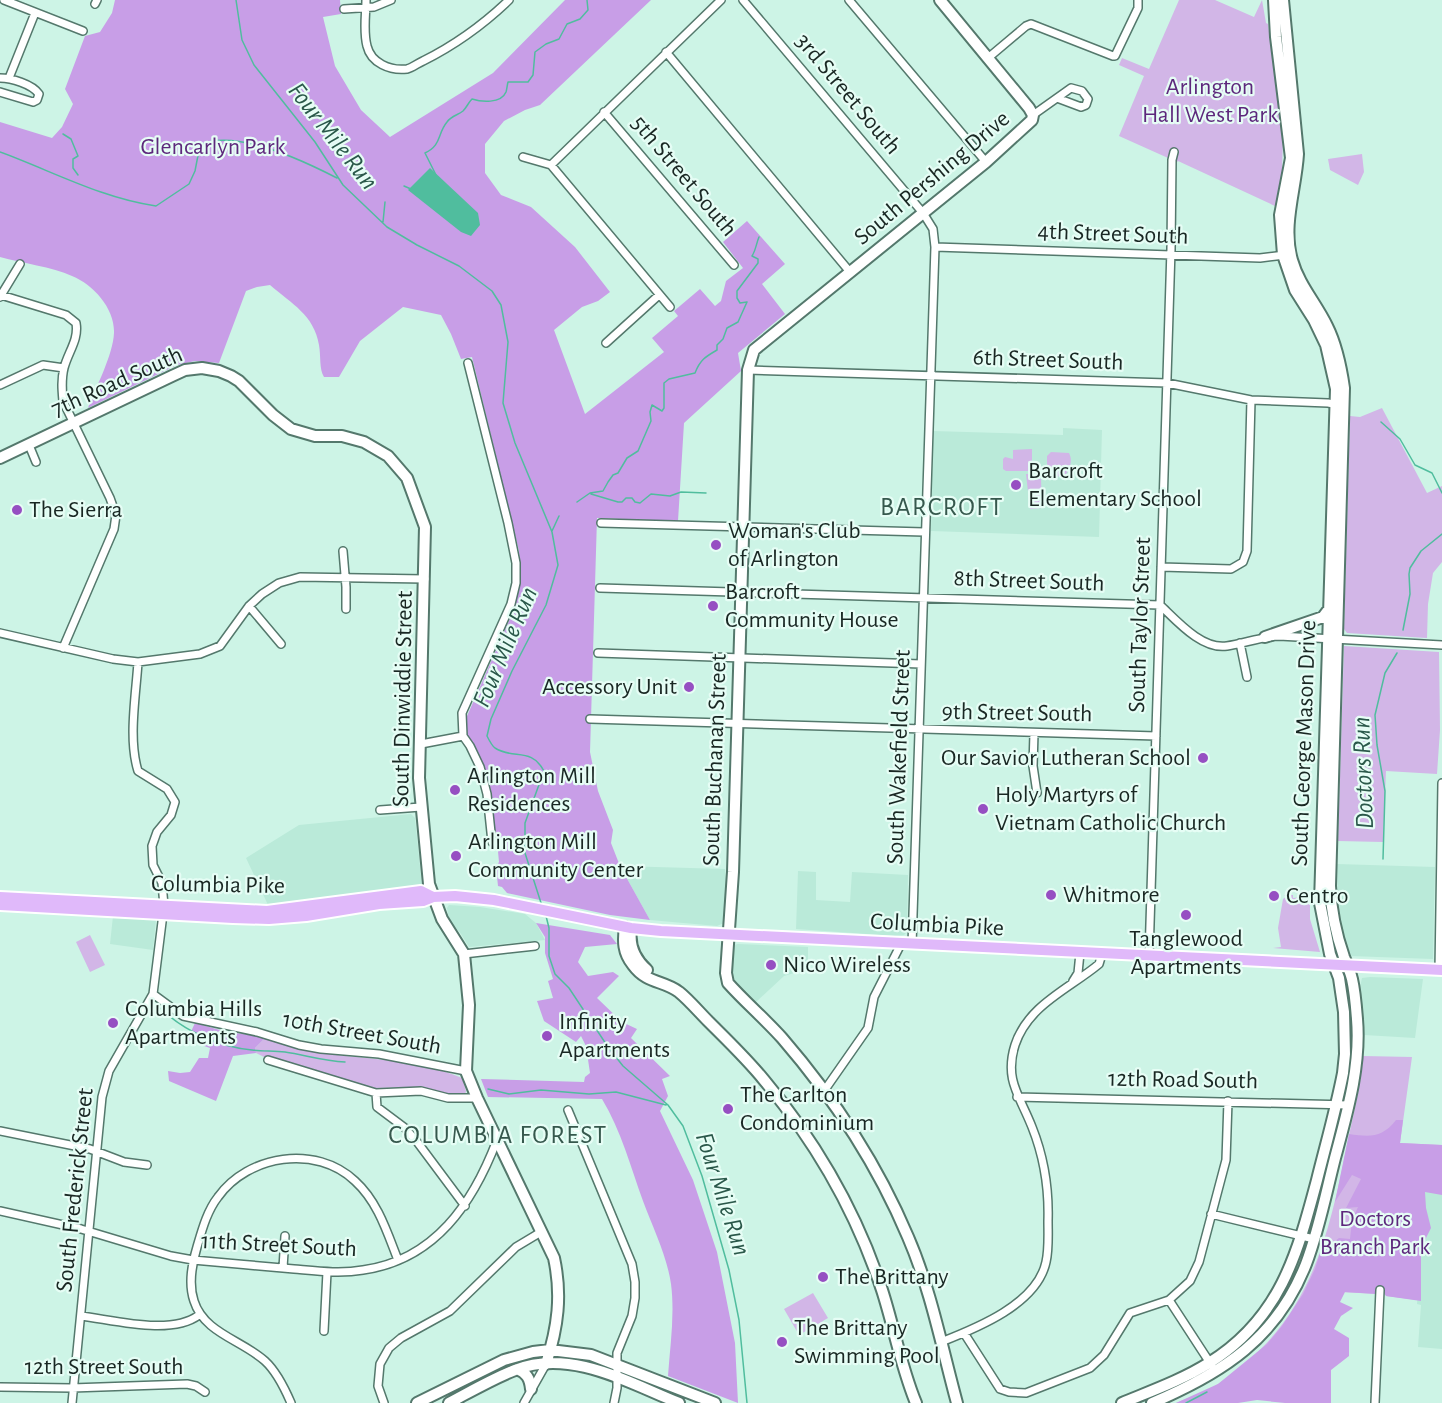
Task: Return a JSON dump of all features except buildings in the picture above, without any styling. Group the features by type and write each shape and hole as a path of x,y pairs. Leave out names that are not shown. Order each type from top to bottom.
{"main road":[{"name":"South Pershing Drive","path":"748,370 754,350 1031,123 1033,115 940,0"},
{"name":"South George Mason Drive","path":"1122,1403 1210,1363 1254,1326 1270,1305 1308,1238 1349,1105 1356,1063 1358,1020 1352,978 1334,924 1330,886 1333,638 1340,406 1326,345 1314,320 1295,290 1280,215 1291,159 1276,37 1274,0"},
{"name":"South George Mason Drive","path":"1283,0 1298,154 1297,178 1289,212 1287,255"},
{"name":"7th Road South","path":"0,458 185,370 202,368 219,370 239,381 273,415 291,429 315,436 342,436 359,440 388,456 407,478 417,503"},
{"name":"South Buchanan Street","path":"748,370 733,872 726,973 728,983 781,1037 824,1090 868,1158 894,1206 920,1269 957,1403"},
{"name":"South George Mason Drive","path":"1152,1403 1195,1385 1217,1372 1251,1346 1274,1319 1301,1276 1343,1073 1344,1012 1339,978 1324,932 1320,903 1333,638 1329,609 1340,406"},
{"name":"South Dinwiddie Street","path":"417,503 426,527 419,778 429,884 442,919 464,954"},
{"path":"1265,637 1323,616 1329,609"},
{"name":"Columbia Pike","path":"0,905 267,911 421,891 433,897 476,897 628,927 729,935 1440,970"},
{"name":"Columbia Pike","path":"0,897 164,910"},
{"path":"628,927 633,951 644,967 682,987 728,1032 786,1100 834,1171 857,1214 887,1288 906,1350 916,1403"},
{"path":"464,954 469,1005 466,1071 554,1258 559,1283 557,1317 546,1364"},
{"path":"417,1403 504,1360 550,1350 581,1353 616,1364 714,1402"},
{"path":"448,1403 517,1369 546,1364 573,1364 617,1378 679,1403"},
{"path":"517,1369 527,1375 531,1382 531,1389"}],"street":[{"path":"4,0 83,31"},
{"path":"366,0 364,27 367,47 376,61 390,68 408,69 434,56 476,29 509,0"},
{"path":"344,9 381,6 391,0"},
{"path":"551,165 721,0"},
{"name":"3rd Street South","path":"743,0 923,213"},
{"path":"849,0 986,162"},
{"path":"988,58 1031,24 1113,56 1117,54 1138,8 1138,0"},
{"path":"9,78 35,13"},
{"path":"666,52 850,272"},
{"path":"0,78 9,78 35,89 39,94 37,100 33,102 0,93"},
{"path":"1033,115 1057,98"},
{"name":"5th Street South","path":"604,112 734,265"},
{"name":"South Taylor Street","path":"1149,956 1174,152"},
{"path":"524,157 551,165 670,307"},
{"name":"South Wakefield Street","path":"824,1090 868,1028 874,997 906,944 919,730 935,247 933,229 923,213"},
{"name":"4th Street South","path":"935,247 1260,258 1287,255"},
{"path":"20,264 1,296 66,315 76,323 77,333 64,368 61,387 63,402 116,515 114,529 63,648"},
{"path":"606,343 659,295"},
{"path":"468,363 516,563 516,583 512,604 462,713 463,736 480,767 487,795 492,842"},
{"path":"0,385 43,365 64,368"},
{"name":"6th Street South","path":"748,370 1167,383 1251,400 1328,403 1340,406"},
{"path":"1161,567 1231,569 1243,562 1247,551 1251,400"},
{"path":"29,445 36,462"},
{"path":"601,523 924,532"},
{"path":"343,551 346,609"},
{"path":"0,633 113,659 138,662 201,654 220,646 249,606 265,592 289,579 300,577 425,579"},
{"name":"8th Street South","path":"600,588 1160,605"},
{"path":"1160,605 1203,641 1219,647 1265,637 1333,638 1442,645"},
{"path":"249,606 281,644"},
{"path":"1240,643 1247,677"},
{"path":"598,653 921,664"},
{"name":"South Frederick Street","path":"72,1403 102,1097 109,1071 153,994 164,910 162,886 153,865 152,846 157,832 171,815 175,802 167,789 138,771 135,762 134,723 138,662"},
{"name":"9th Street South","path":"590,719 1156,736"},
{"path":"1034,733 1033,766 1037,793"},
{"path":"421,744 463,736"},
{"path":"1440,970 1442,783"},
{"path":"380,810 421,807"},
{"path":"464,954 536,946"},
{"path":"1072,983 1078,973 1080,953"},
{"path":"941,1342 1001,1314 1029,1292 1041,1276 1046,1262 1048,1200 1043,1160 1013,1085 1011,1064 1016,1043 1025,1025 1042,1006 1099,964 1102,954"},
{"name":"10th Street South","path":"153,994 183,1016 257,1032 299,1045 379,1054 466,1071"},
{"name":"10th Street South","path":"268,1060 376,1093 421,1091 448,1098 477,1098"},
{"path":"376,1093 378,1107 405,1128 465,1206"},
{"name":"12th Road South","path":"1017,1097 1349,1105"},
{"path":"964,1333 1000,1389 1026,1393 1090,1368 1104,1355 1130,1313 1169,1300 1190,1281 1199,1262 1226,1160 1228,1101"},
{"path":"568,1110 632,1264 635,1281 632,1316 617,1353 617,1388 614,1403"},
{"path":"0,1131 96,1151 124,1162 147,1165"},
{"name":"11th Street South","path":"0,1211 106,1236 171,1256 193,1260 327,1272 365,1270 398,1260 428,1244 446,1229 465,1206 482,1178 498,1138"},
{"path":"291,1403 284,1386 267,1362 250,1349 222,1334 199,1315 193,1298 191,1282 193,1260 204,1225 218,1197 239,1175 263,1163 286,1158 309,1159 332,1166 354,1179 371,1198 385,1224 398,1260"},
{"path":"1211,1214 1308,1238"},
{"path":"384,1403 378,1386 380,1364 389,1348 401,1338 450,1311 516,1247 541,1232"},
{"path":"283,1268 285,1236"},
{"path":"324,1331 327,1272"},
{"path":"1375,1403 1380,1290"},
{"path":"1169,1300 1217,1372"},
{"path":"81,1316 165,1327 181,1324 199,1315"},
{"path":"524,1403 546,1364"},
{"name":"12th Street South","path":"0,1387 72,1388 187,1384 196,1386 205,1392"}],"shaded area":[{"path":"430,168 478,213 480,225 471,236 461,232 408,190"},
{"name":"Barcroft Elementary School","path":"1063,428 1102,430 1099,537 931,531 933,431 1063,435"},
{"path":"411,814 415,818 422,885 419,887 268,905 246,858 299,825"},
{"path":"1337,864 1435,867 1433,959 1350,956 1338,913"},
{"path":"620,866 725,869 724,923 717,926 650,920"},
{"path":"798,871 816,872 816,900 850,902 852,872 908,875 907,932 904,935 895,936 796,929"},
{"path":"449,905 525,914 536,923 545,940 469,947 449,920 447,908"},
{"path":"113,916 156,920 153,950 110,944"},
{"path":"734,945 808,947 808,969 784,976 756,1002 735,982 732,976 733,950"},
{"path":"1362,978 1423,979 1415,1038 1364,1035 1360,987"},
{"path":"1442,1190 1442,1349 1418,1347 1421,1305 1417,1304 1425,1191"}],"green space":[{"name":"Glencarlyn Park","path":"115,0 340,0 341,14 323,17 335,66 361,110 390,137 493,73 565,0 651,0 540,105 504,121 485,144 485,173 501,195 531,207 575,247 610,292 598,301 582,307 554,330 585,414 664,352 652,338 678,316 674,311 700,289 715,306 721,301 726,281 743,268 723,242 747,221 785,264 762,284 785,314 738,353 741,371 684,423 678,521 597,518 590,752 598,791 613,830 611,843 620,866 650,920 610,915 507,893 498,886 497,841 495,841 488,784 480,757 464,734 464,723 512,614 519,583 519,551 472,357 461,359 441,315 403,307 360,341 339,377 324,377 321,370 319,345 307,318 270,285 257,287 246,291 219,363 195,361 177,365 88,408 113,342 113,324 107,307 88,285 72,276 0,257 0,122 52,138 62,127 73,104 65,89 85,36 100,32 112,13"},
{"name":"Arlington Hall West Park","path":"1179,0 1215,0 1254,17 1262,0 1268,24 1283,137 1282,172 1275,206 1119,136 1144,76 1119,65 1122,58 1149,69"},
{"path":"1362,154 1364,172 1358,185 1330,170 1328,159"},
{"path":"1382,408 1427,493 1442,486 1442,562 1433,573 1428,604 1427,638 1347,633 1344,629 1350,416 1360,417"},
{"path":"1032,449 1032,471 1003,469 1003,459 1005,457 1013,459 1013,450"},
{"path":"1051,452 1069,453 1071,459 1066,474 1056,477 1047,469 1047,456"},
{"path":"1026,474 1033,474 1033,479 1041,479 1042,508 1030,509"},
{"path":"1344,646 1439,652 1440,730 1437,774 1386,771 1383,842 1338,841"},
{"path":"1284,895 1293,895 1293,898 1310,896 1310,919 1320,952 1273,948 1281,947 1278,928 1283,899 1286,897"},
{"path":"536,923 610,935 617,944 585,947 578,962 588,976 613,972 619,976 597,998 622,1022 637,1029 631,1038 670,1076 662,1079 668,1096 660,1111 693,1180 717,1252 735,1343 738,1403 668,1376 672,1330 669,1274 620,1136 602,1099 488,1097 481,1079 584,1082 585,1077 590,1073 586,1046 581,1036 576,1042 544,1021 537,1001 553,998 548,981 553,979 545,953 545,937"},
{"path":"90,935 105,965 90,972 76,942"},
{"path":"195,1023 227,1032 266,1037 255,1048 256,1053 233,1056 216,1101 169,1081 168,1071 190,1072 199,1058 208,1058 210,1048 187,1040"},
{"path":"266,1037 309,1051 408,1063 444,1071 462,1078 465,1095 448,1095 422,1087 375,1088 264,1057 256,1053 255,1048"},
{"name":"Doctors Branch Park","path":"1363,1056 1412,1057 1400,1143 1442,1145 1425,1192 1417,1300 1386,1296 1386,1283 1377,1294 1322,1291 1313,1397 1176,1403 1213,1387 1243,1366 1272,1337 1304,1290 1316,1264 1333,1208 1358,1092"},
{"name":"Doctors Branch Park","path":"1396,1120 1403,1120 1400,1143 1442,1145 1442,1195 1425,1192 1431,1228 1421,1248 1421,1301 1386,1296 1381,1289 1377,1294 1345,1292 1340,1302 1353,1308 1341,1316 1334,1329 1349,1338 1349,1356 1331,1370 1331,1403 1285,1403 1257,1400 1238,1403 1176,1403 1218,1384 1267,1344 1303,1294 1320,1253 1339,1238 1350,1239 1352,1220 1358,1207 1346,1208 1361,1179 1352,1175 1335,1202 1349,1134 1375,1135 1386,1130"},
{"path":"813,1293 828,1318 799,1335 784,1309"}],"waterway":[{"name":"Four Mile Run","path":"236,0 242,40 254,65 315,142 343,185 387,227 459,266 492,291 501,305 508,342 503,403 515,443 552,532 558,565 546,605 512,671 491,719 487,736 495,748 528,756 534,759 544,771 525,823 525,853 542,906"},
{"path":"436,175 425,153 437,143 449,120 463,111 472,99 485,101 500,99 506,92 508,82 528,82 533,75 535,52 559,39 567,24 580,19 588,10 587,0"},
{"path":"63,134 71,139 78,156 73,159 73,168 78,175"},
{"path":"0,152 116,197 156,206 189,184 195,171 200,145 215,141 250,143 307,163 337,178"},
{"path":"404,186 411,189"},
{"path":"383,222 385,202"},
{"path":"577,502 590,493 603,491 627,458 638,451 651,421 652,405 662,411 664,408 664,383 669,379 695,373 703,359 717,350 717,345 723,339 727,328 738,322 747,302 740,303 737,291 758,263 758,259 752,256 759,237"},
{"path":"1381,422 1400,439 1415,465 1432,473 1442,493"},
{"path":"591,494 618,502 632,498 635,502 640,503 651,494 670,496 681,492 706,493"},
{"path":"552,531 559,516"},
{"name":"Doctors Run","path":"1403,630 1410,594 1410,568 1421,551 1442,534"},
{"name":"Doctors Run","path":"1383,859 1385,791 1377,745 1375,715 1385,673 1397,653"},
{"name":"Four Mile Run","path":"546,916 549,928 549,956 555,974 569,988 623,1066 668,1105 683,1126 702,1176 729,1270 739,1320 747,1403"},
{"path":"160,1008 191,1031 227,1045 345,1062"},
{"path":"488,1089 509,1094 541,1090 589,1094 616,1092 666,1105"},
{"name":"Doctors Run","path":"1186,1403 1207,1392"}],"place":[{"name":"Barcroft Elementary School","path":"1016,485"},
{"name":"The Sierra","path":"17,510"},
{"name":"Woman's Club of Arlington","path":"716,545"},
{"name":"Barcroft Community House","path":"713,606"},
{"name":"Accessory Unit","path":"689,687"},
{"name":"Our Savior Lutheran School","path":"1203,758"},
{"name":"Arlington Mill Residences","path":"455,790"},
{"name":"Holy Martyrs of Vietnam Catholic Church","path":"983,809"},
{"name":"Arlington Mill Community Center","path":"456,856"},
{"name":"Whitmore","path":"1051,895"},
{"name":"Centro","path":"1274,896"},
{"name":"Tanglewood Apartments","path":"1186,915"},
{"name":"Nico Wireless","path":"771,965"},
{"name":"Columbia Hills Apartments","path":"113,1023"},
{"name":"Infinity Apartments","path":"547,1036"},
{"name":"The Carlton Condominium","path":"728,1109"},
{"name":"The Brittany","path":"823,1277"},
{"name":"The Brittany Swimming Pool","path":"782,1342"}],"district":[{"name":"BARCROFT","path":"942,507"},
{"name":"COLUMBIA FOREST","path":"498,1135"}]}
